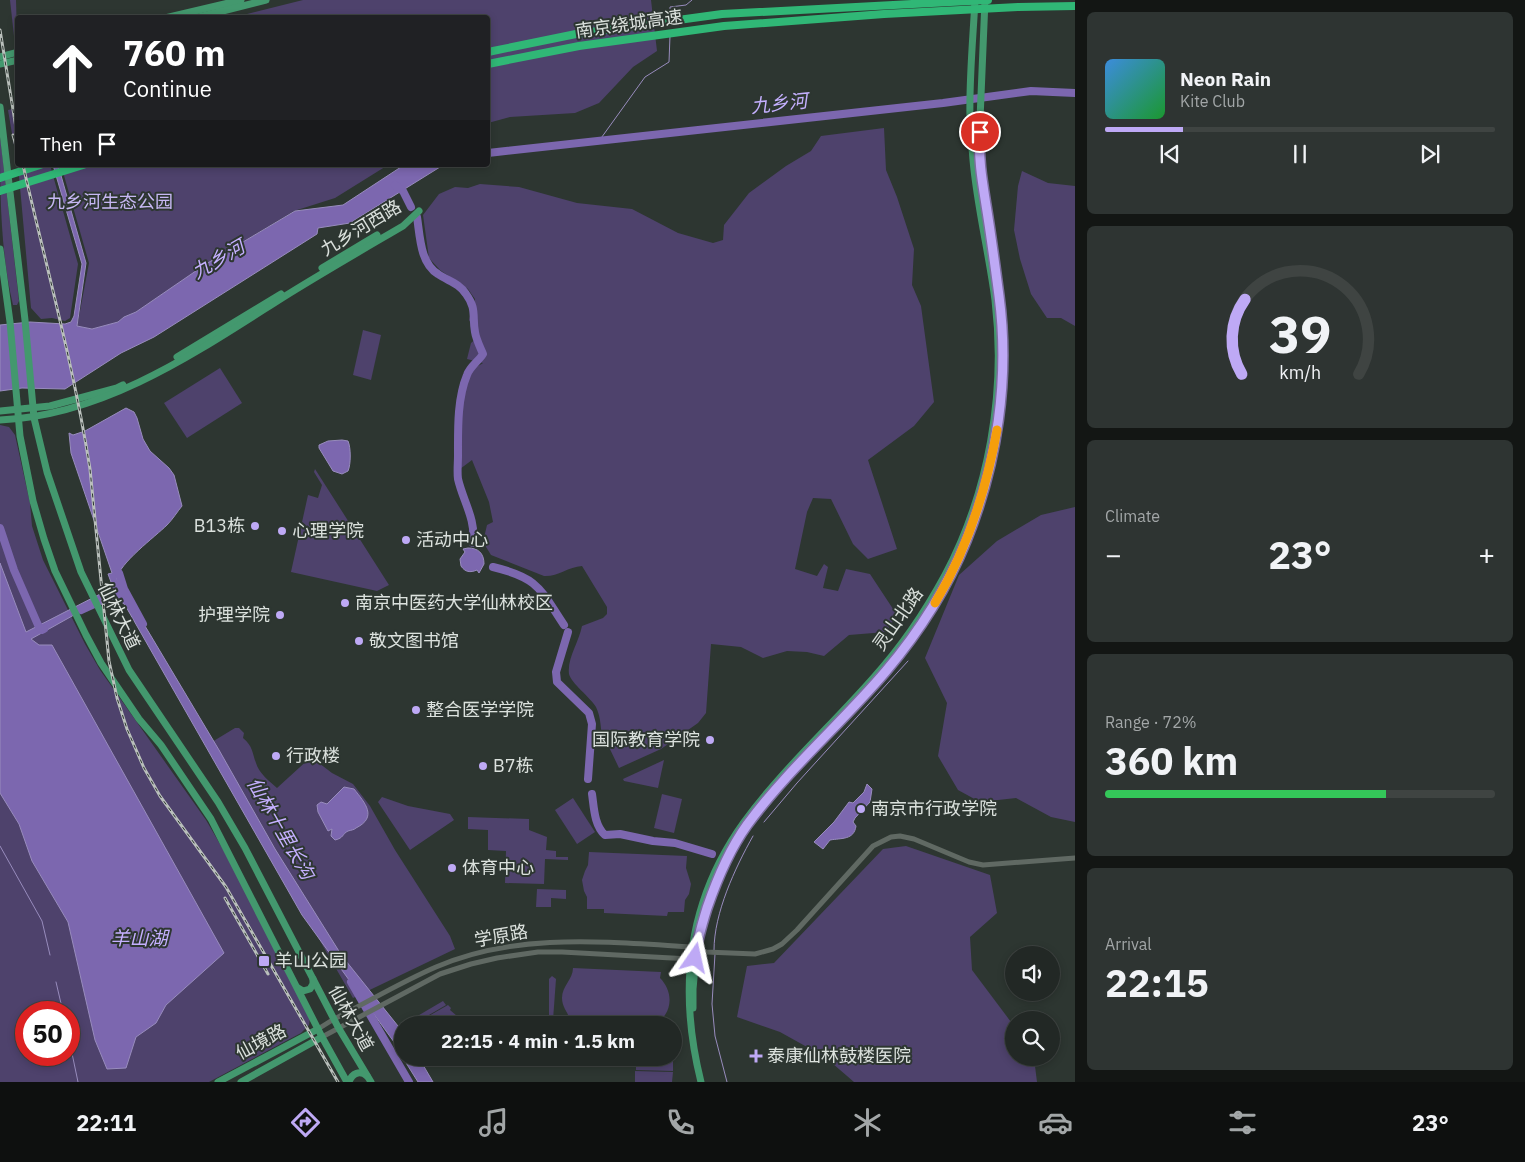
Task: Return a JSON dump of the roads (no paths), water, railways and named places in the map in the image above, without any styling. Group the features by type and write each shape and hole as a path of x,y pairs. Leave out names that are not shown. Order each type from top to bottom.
{"highway":[{"name":"南京绕城高速","path":"490,52 576,34 722,14 987,0"},
{"name":"南京绕城高速","path":"490,64 579,46 724,26 884,14 1075,6"},
{"path":"0,178 34,167"},
{"path":"0,191 77,167"}],"main road":[{"path":"178,15 241,0"},
{"path":"207,15 266,0"},
{"name":"灵山北路","path":"701,1082 690,1029 688,989 700,913 710,884 743,823 773,785 865,688 903,642 923,613 947,572 970,516 988,454 994,420 998,359 995,300 973,162 970,119 975,0"},
{"name":"灵山北路","path":"694,948 715,885 724,865 747,826 783,783 896,659 927,616 965,543 982,494 993,453 1001,396 1003,358 1000,299 980,164 982,60 987,0"},
{"path":"0,57 15,53"},
{"path":"0,64 15,61"},
{"name":"仙林大道","path":"0,107 25,320 34,418 47,472 81,572 129,670 218,802 245,848 338,1028 369,1079"},
{"name":"九乡河西路","path":"0,411 50,406 117,388 174,359 349,252 419,212 402,226 233,330 176,363 117,393 34,418 0,420"},
{"name":"仙林大道","path":"0,249 10,322 17,410 25,468 41,530 55,570 101,663 139,719 160,745 212,819 322,1037 348,1082"},
{"name":"灵山北路","path":"693,958 695,1027 706,1082"},
{"path":"297,988 303,991 310,989 313,986 313,979"},
{"name":"仙境路","path":"218,1082 318,1029"},
{"name":"仙境路","path":"241,1082 322,1037"},
{"path":"348,1082 352,1076 358,1073 362,1073 369,1079"}],"street":[{"name":"学原路","path":"318,1029 437,966 493,950 563,941 694,948 706,952 720,953 754,954 772,950 782,944 797,930 873,846 891,837 900,836 914,839 969,862 983,865 1075,858"},
{"name":"学原路","path":"322,1037 440,974 497,958 524,954 562,952 693,958"},
{"path":"693,958 706,952"}],"water":[{"path":"54,167 59,167 86,263 77,326 92,329 118,322 136,312 206,264 295,211 343,205 401,167 440,167 350,223 318,228 317,234 154,337 121,353 65,389 22,388 0,391 0,325 30,322 65,324 71,322 74,316 82,264"},
{"name":"羊山湖","path":"126,408 134,412 143,439 150,451 174,475 182,506 167,525 130,558 117,579 219,750 275,849 342,956 394,1021 394,1042 302,915 125,605 119,600 106,598 31,639 39,645 52,645 224,953 166,1005 156,1023 136,1037 126,1068 107,1069 95,1040 68,922 32,861 19,824 0,793 0,563 26,632 108,590 111,582 108,574 112,573 71,453 69,433 73,435 85,431"},
{"path":"328,441 348,441 350,464 348,471 342,474 333,471 319,445"},
{"path":"463,549 475,549 482,554 484,564 479,573 477,570 466,571 461,566 460,559 465,552"},
{"path":"867,784 872,789 870,802 855,818 853,822 856,826 853,834 847,838 830,840 823,849 814,842 834,822 849,802 853,803 864,792"},
{"path":"344,787 354,789 362,799 368,815 363,824 335,840 331,836 332,829 328,831 318,812 317,805 321,802 327,804"},
{"path":"408,1066 424,1066 433,1082 418,1082"}],"waterway":[{"path":"670,17 670,7 686,5 692,0"},
{"path":"599,141 645,77 669,62 670,36"},
{"name":"九乡河","path":"490,153 943,103 1031,91 1075,93"},
{"path":"395,185 403,191 411,207"},
{"path":"417,217 422,249 428,263 438,274 460,287 472,304 474,326 483,354 467,375 461,394 459,415 458,479 473,526 473,543"},
{"name":"仙林十里长沟","path":"0,528 14,570 38,625 42,630 44,629"},
{"path":"493,567 520,576 537,587 564,625"},
{"name":"仙林十里长沟","path":"119,573 124,589 143,624"},
{"name":"仙林十里长沟","path":"81,610 116,594"},
{"path":"568,632 556,672 557,682 589,713 592,724 588,779"},
{"path":"764,822 908,661"},
{"path":"592,794 597,821 605,835 620,834 653,841 675,843 712,854"},
{"path":"714,950 718,921 727,891 739,862 753,836"},
{"path":"0,846 42,921 50,955"},
{"path":"715,954 712,1004 715,1036 727,1082"},
{"path":"56,982 60,1001"},
{"name":"仙林十里长沟","path":"351,982 409,1082"},
{"path":"75,1066 78,1082"}],"railway":[{"path":"0,30 15,122"},
{"path":"13,135 15,142"},
{"path":"23,167 68,355 83,431 90,469 109,661 117,698 127,729 144,768 160,796 226,887 338,1082"},
{"path":"225,898 268,974"}],"place":[{"name":"B13栋","path":"255,526"},
{"name":"心理学院","path":"282,531"},
{"name":"活动中心","path":"406,540"},
{"name":"南京中医药大学仙林校区","path":"345,603"},
{"name":"护理学院","path":"280,615"},
{"name":"敬文图书馆","path":"359,641"},
{"name":"整合医学学院","path":"416,710"},
{"name":"国际教育学院","path":"710,740"},
{"name":"行政楼","path":"276,756"},
{"name":"B7栋","path":"483,766"},
{"name":"南京市行政学院","path":"861,809"},
{"name":"体育中心","path":"452,868"},
{"name":"羊山公园","path":"264,961"},
{"name":"泰康仙林鼓楼医院","path":"756,1056"}],"park label":[{"name":"九乡河生态公园","path":"110,202"}]}
